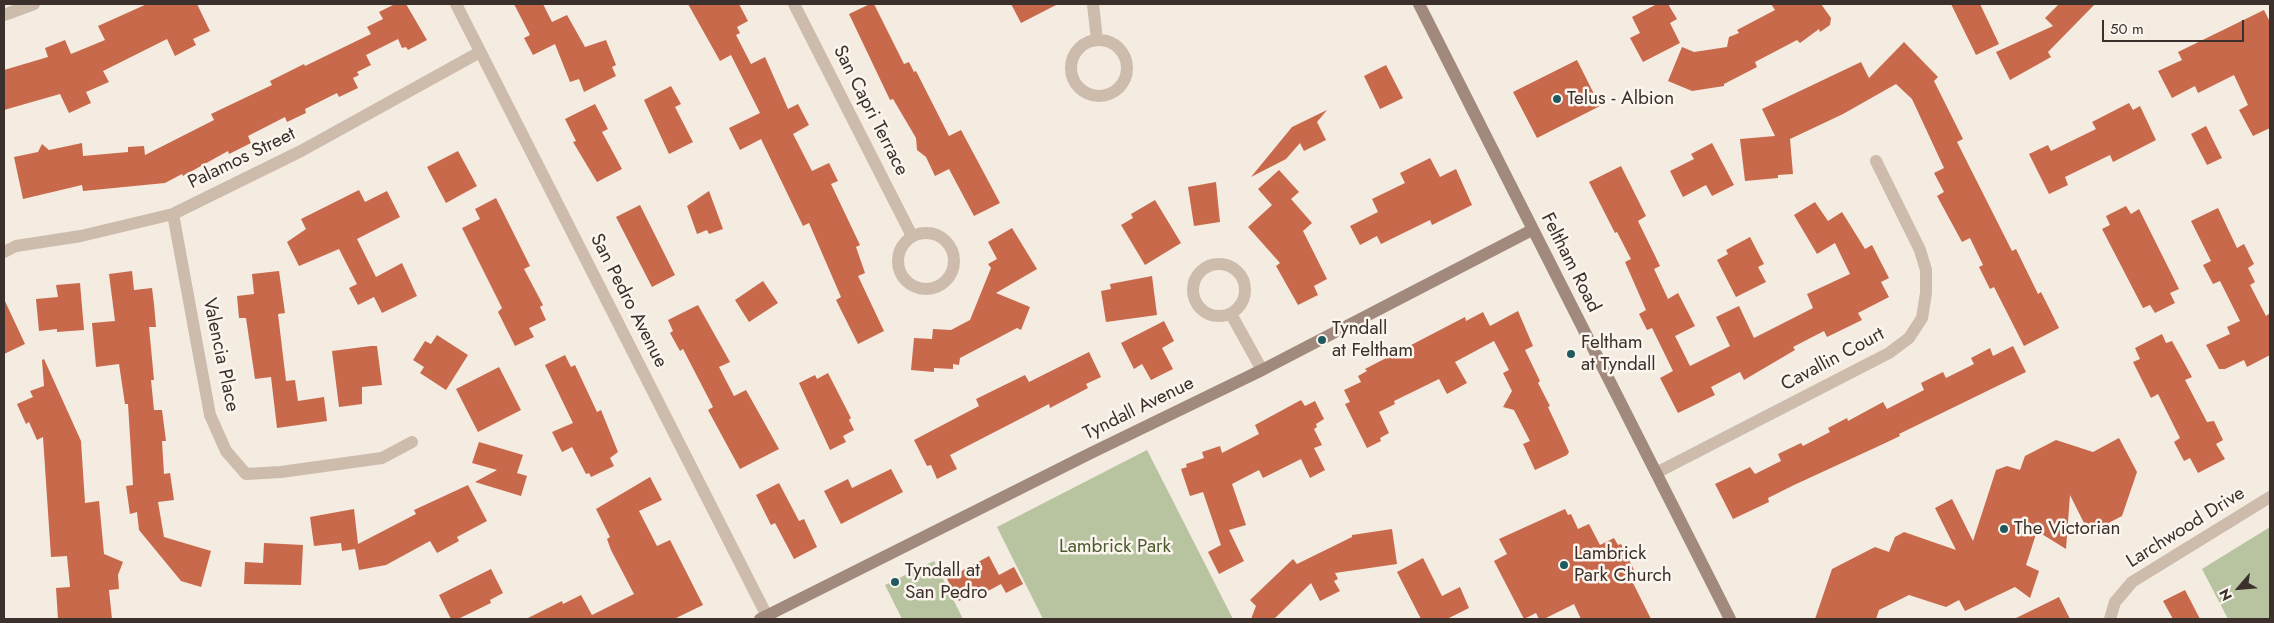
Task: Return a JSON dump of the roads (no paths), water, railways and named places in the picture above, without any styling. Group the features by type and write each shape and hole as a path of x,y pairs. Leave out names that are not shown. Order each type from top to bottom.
{"street":[{"path":"4,15 34,4"},
{"name":"San Pedro Avenue","path":"456,4 764,617"},
{"name":"San Capri Terrace","path":"794,4 912,236"},
{"path":"1093,4 1097,40"},
{"name":"Feltham Road","path":"1419,4 1730,619"},
{"path":"1097,40 1114,44 1125,58 1127,66 1126,75 1117,90 1101,96 1084,92 1078,87 1071,71 1075,54 1088,42 1097,40"},
{"name":"Palamos Street","path":"4,252 16,246 81,236 173,214 302,151 480,52"},
{"name":"Cavallin Court","path":"1656,473 1889,353 1909,338 1922,318 1926,293 1926,270 1920,250 1876,161"},
{"name":"Valencia Place","path":"173,214 210,415 226,451 246,474 281,472 382,458 412,442"},
{"name":"Tyndall Avenue","path":"764,617 1091,453 1262,370 1532,230"},
{"path":"921,233 939,236 952,249 954,258 950,276 936,288 917,288 909,284 898,268 900,250 912,236 921,233"},
{"path":"1215,264 1231,266 1243,278 1245,294 1238,309 1231,314 1213,316 1198,306 1194,298 1194,280 1207,266 1215,264"},
{"path":"1231,314 1262,370"},
{"name":"Larchwood Drive","path":"2110,619 2115,602 2132,582 2270,497"}],"place":[{"name":"Telus - Albion","path":"1557,99"},
{"name":"Tyndall at Feltham","path":"1322,340"},
{"name":"Feltham at Tyndall","path":"1571,354"},
{"name":"The Victorian","path":"2004,529"},
{"name":"Lambrick Park Church","path":"1564,565"},
{"name":"Tyndall at San Pedro","path":"895,582"}],"park label":[{"name":"Lambrick Park","path":"1115,547"}]}
